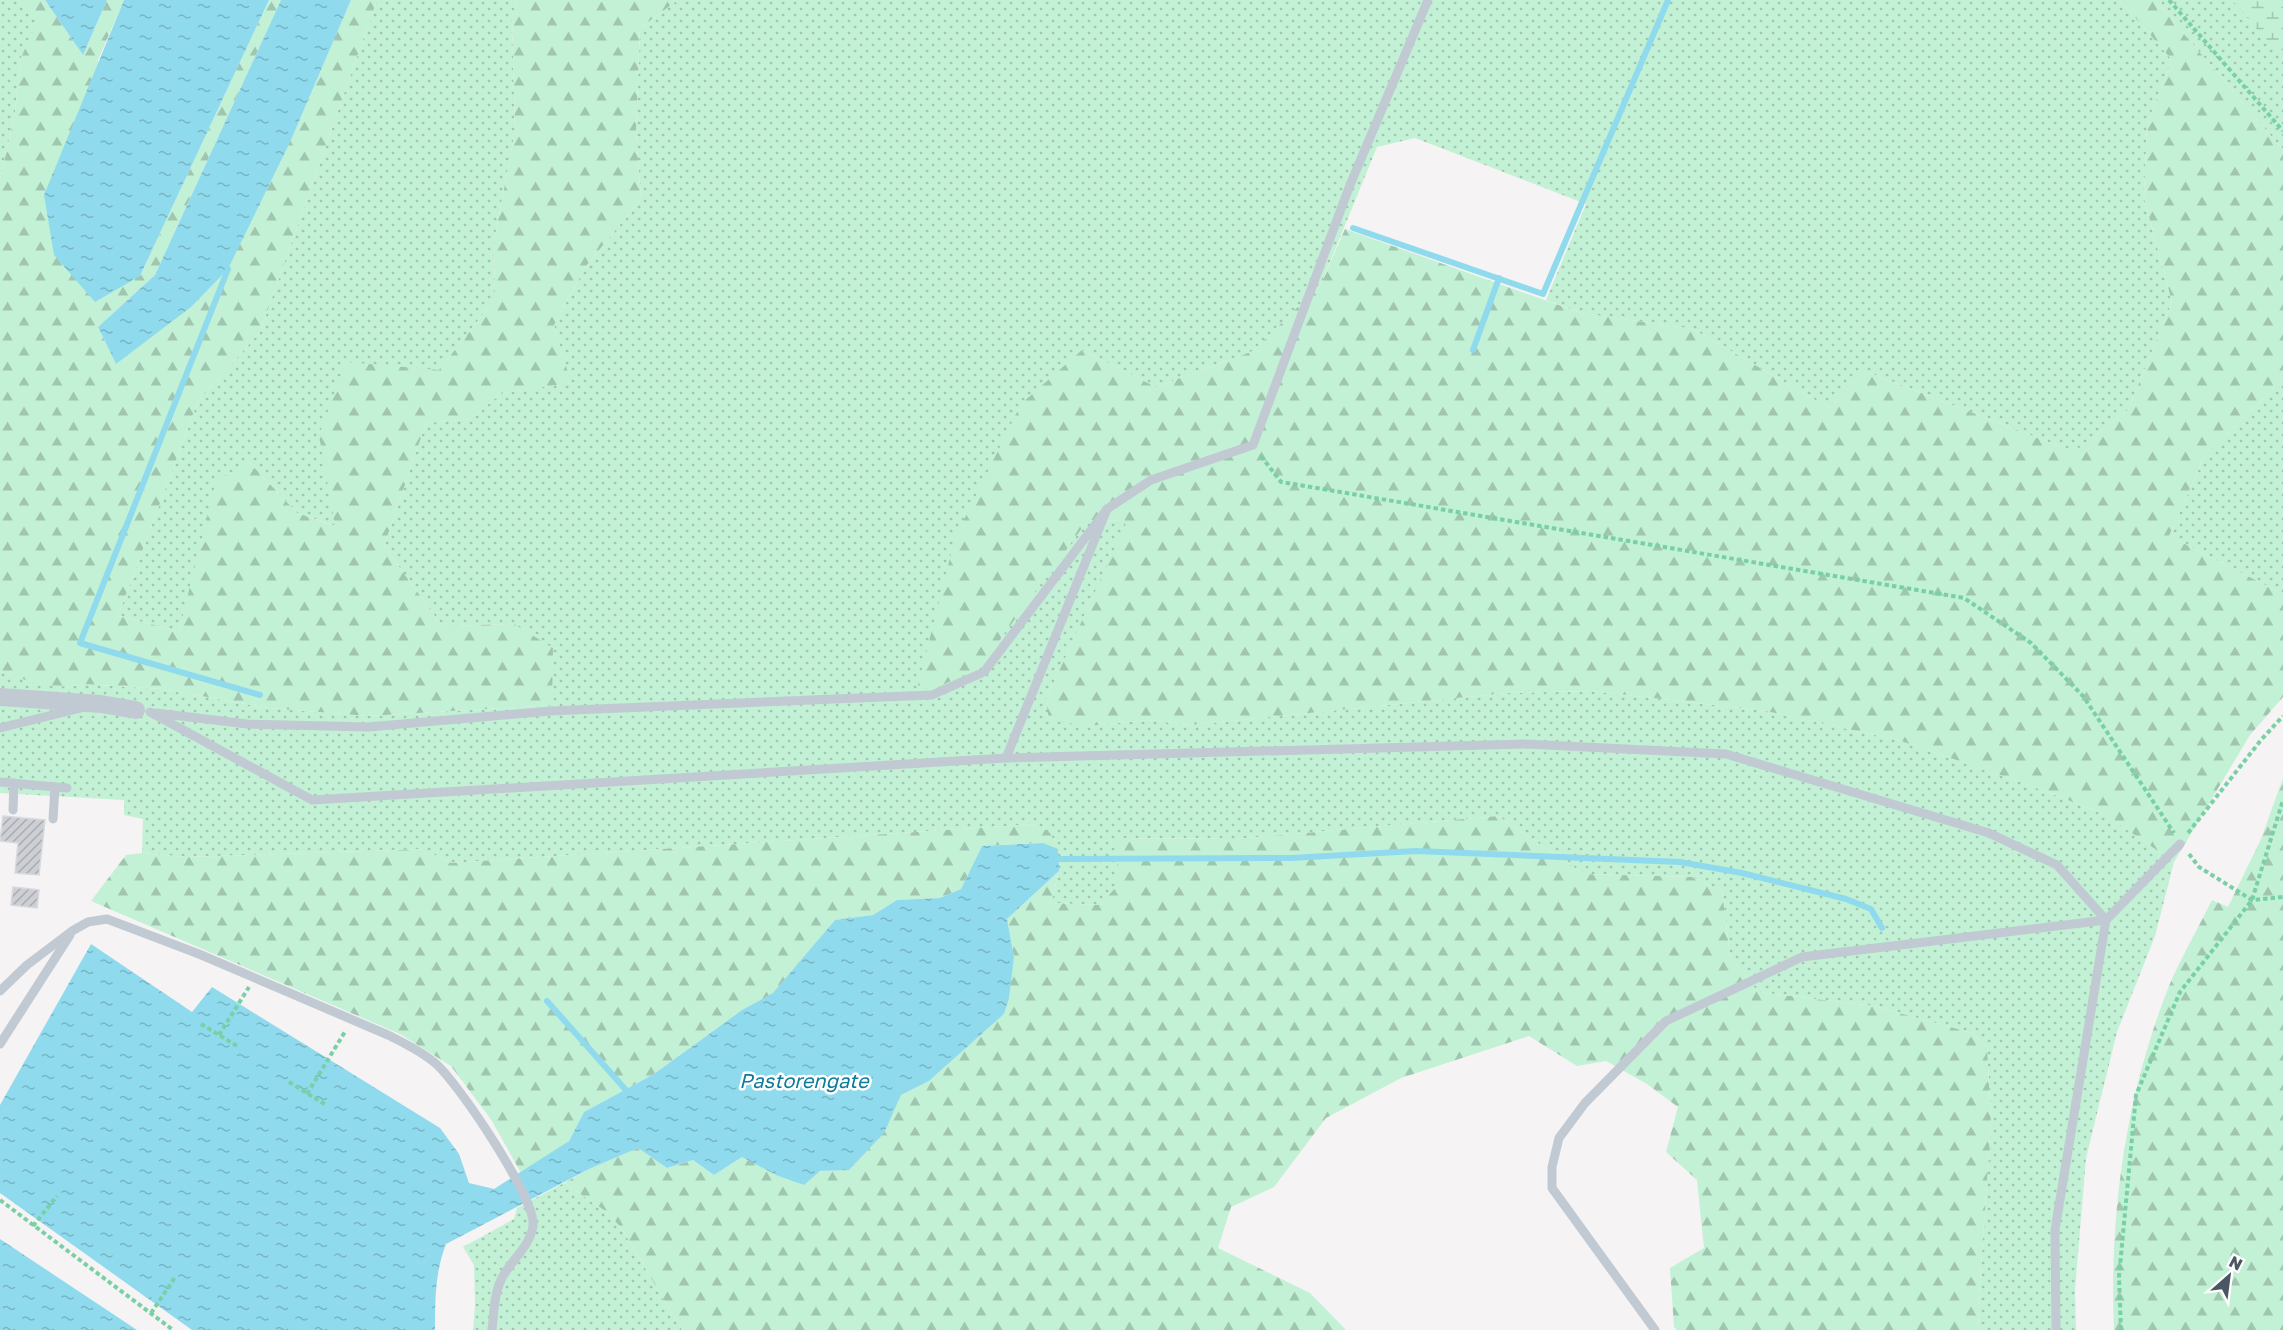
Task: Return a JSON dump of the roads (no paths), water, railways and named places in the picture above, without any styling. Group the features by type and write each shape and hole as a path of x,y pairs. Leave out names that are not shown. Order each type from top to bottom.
{"street":[{"path":"0,697 101,704 143,711"}],"lane":[{"path":"143,711 247,724 368,727 550,711 932,695 984,672 1107,509 1151,480 1253,445 1350,185 1428,0"},
{"path":"1006,758 1107,509"},
{"path":"0,728 101,704"},
{"path":"143,711 312,800 1006,758 1525,744 1726,754 1989,833 2057,865 2106,920"},
{"path":"0,782 67,788"},
{"path":"13,810 14,783"},
{"path":"53,819 55,787"},
{"path":"2055,1330 2055,1230 2106,920 2180,844"},
{"path":"0,991 27,965 72,931 88,922 107,919 199,954 412,1047 435,1063 453,1081 484,1124 528,1204 534,1223 522,1250 503,1277 496,1293 492,1330"},
{"path":"1655,1330 1552,1188 1552,1167 1560,1138 1584,1103 1666,1021 1802,957 2106,920"},
{"path":"0,1044 72,931"}],"water":[{"path":"45,0 107,0 83,55"},
{"path":"124,0 269,0 140,276 95,302 54,255 44,195"},
{"path":"281,0 351,0 291,140 228,269 191,307 116,364 98,327 155,275"},
{"name":"Pastorengate","path":"1043,843 1058,849 1059,871 1007,919 1014,957 1009,998 1004,1014 929,1081 901,1095 884,1133 849,1170 820,1171 804,1185 776,1175 742,1157 714,1175 693,1160 667,1168 638,1148 589,1169 446,1244 438,1276 435,1330 192,1330 0,1193 0,1105 91,944 192,1012 212,987 440,1128 459,1154 469,1183 494,1189 569,1141 584,1112 654,1074 742,1010 773,993 835,920 873,915 897,900 940,898 961,889 982,846"},
{"path":"0,1239 137,1330 0,1330"}],"waterway":[{"path":"1353,228 1543,294 1668,0"},
{"path":"228,269 80,643 260,695"},
{"path":"1473,350 1499,278"},
{"path":"1052,863 1059,859 1291,858 1416,851 1680,862 1742,873 1846,899 1871,909 1882,928"},
{"path":"547,1001 625,1089"}]}
